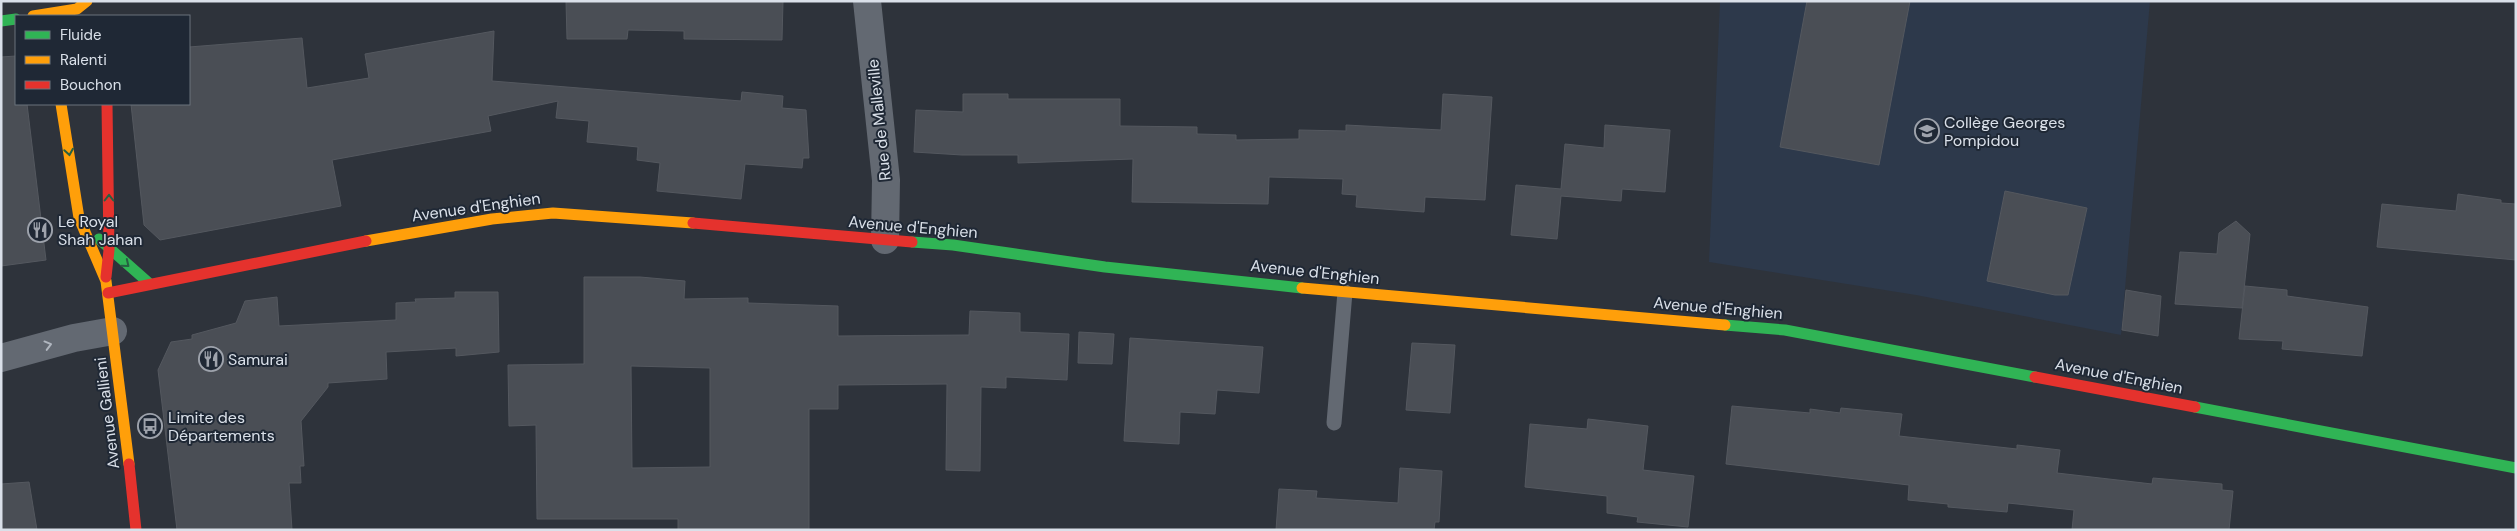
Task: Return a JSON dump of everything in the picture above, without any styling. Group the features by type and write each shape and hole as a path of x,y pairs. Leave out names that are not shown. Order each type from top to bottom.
{"main road":[{"path":"49,1 48,15 77,9 87,1"},
{"path":"1,21 15,19"},
{"path":"61,105 79,218 107,287"},
{"path":"107,105 109,250 107,287"},
{"name":"Avenue d'Enghien","path":"107,287 150,284 345,244 532,214 620,216 954,245 1105,266 1345,292 1785,330 2516,468"},
{"path":"79,218 109,250 150,284"},
{"name":"Avenue Gallieni","path":"107,287 136,530"}],"street":[{"name":"Rue de Malleville","path":"867,1 886,180 885,240"},
{"path":"1,358 74,338 113,331"}],"lane":[{"path":"1334,423 1345,292"}],"shaded area":[{"name":"Collège Georges Pompidou","path":"1720,1 2150,1 2121,335 1916,295 1709,262"}],"building":[{"path":"566,1 783,1 782,40 684,39 684,31 628,30 627,39 567,39"},
{"path":"1807,1 1910,1 1879,165 1780,147"},
{"path":"494,31 492,81 741,101 742,92 783,96 782,108 806,110 809,158 803,158 802,168 745,164 741,199 657,191 660,163 637,160 638,147 587,142 589,121 556,118 558,101 488,116 491,131 332,160 341,206 160,240 144,225 131,105 190,105 190,47 302,38 307,88 369,78 365,54"},
{"path":"15,56 15,105 27,105 46,260 1,266 1,57"},
{"path":"963,94 1008,94 1008,99 1120,99 1120,126 1197,127 1197,134 1236,135 1236,140 1299,139 1299,130 1346,131 1346,125 1441,130 1443,94 1492,97 1485,200 1425,197 1424,212 1356,207 1357,195 1342,194 1343,179 1269,177 1268,204 1132,202 1133,159 1018,163 1018,155 962,155 914,152 916,110 963,112"},
{"path":"1605,125 1670,130 1665,192 1622,189 1621,201 1561,196 1557,239 1511,235 1516,185 1561,189 1565,144 1604,148"},
{"path":"2005,191 2087,208 2068,295 2055,295 1987,281"},
{"path":"2458,194 2501,200 2501,203 2516,204 2516,260 2377,247 2382,204 2456,211"},
{"path":"2236,221 2250,234 2242,308 2175,304 2180,252 2217,254 2219,233"},
{"path":"584,277 640,277 685,281 684,299 748,298 748,303 838,306 838,336 969,335 970,311 1020,313 1020,332 1069,334 1067,380 1006,377 1006,388 981,387 980,471 946,470 947,384 838,385 838,409 809,409 809,530 678,530 678,519 537,519 536,425 509,426 508,365 584,364","holes":["631,366 710,368 710,467 632,468"]},
{"path":"2245,286 2287,290 2287,296 2368,307 2362,356 2282,349 2283,341 2239,339"},
{"path":"2126,290 2161,296 2158,336 2122,330"},
{"path":"455,292 498,292 499,352 456,356 456,348 386,352 387,379 328,383 328,387 301,421 304,466 300,466 301,483 289,483 292,530 177,530 158,370 171,342 192,339 192,335 236,323 245,301 277,297 279,326 396,320 396,303 416,302 415,299 455,298"},
{"path":"1079,332 1114,334 1112,364 1078,363"},
{"path":"1130,338 1263,347 1259,393 1217,390 1215,414 1180,412 1179,444 1124,441"},
{"path":"1412,343 1455,345 1450,413 1406,410"},
{"path":"1732,406 1810,413 1810,409 1840,413 1841,408 1902,414 1899,436 2017,449 2017,445 2060,450 2057,473 2152,484 2153,478 2222,484 2222,490 2233,491 2229,530 2072,530 2074,510 2008,503 2007,512 1948,507 1948,504 1908,500 1909,485 1726,464"},
{"path":"1588,419 1648,426 1643,470 1694,476 1688,527 1637,522 1638,517 1607,513 1607,496 1525,487 1530,424 1587,429"},
{"path":"1400,468 1442,471 1439,522 1435,522 1434,530 1276,530 1279,489 1317,491 1316,498 1398,503"},
{"path":"29,482 37,530 1,530 1,484"}],"traffic: fast":[{"path":"1,21 15,19"},
{"path":"99,239 150,284"},
{"path":"912,242 953,245 1105,267 1302,288"},
{"path":"1725,325 1785,330 2035,377"},
{"path":"2195,407 2516,468"}],"traffic: slow":[{"path":"39,15 77,9 87,1"},
{"path":"61,105 79,218 106,281 129,464"},
{"path":"366,241 492,219 553,213 693,223"},
{"path":"1302,288 1725,325"}],"traffic: jam":[{"path":"106,277 109,250 107,105"},
{"path":"693,223 912,242"},
{"path":"108,293 366,241"},
{"path":"2035,377 2195,407"},
{"path":"129,464 136,530"}],"place":[{"name":"Collège Georges Pompidou","path":"1927,131"},
{"name":"Le Royal Shah Jahan","path":"40,230"},
{"name":"Samurai","path":"211,359"},
{"name":"Limite des Départements","path":"150,426"}]}
